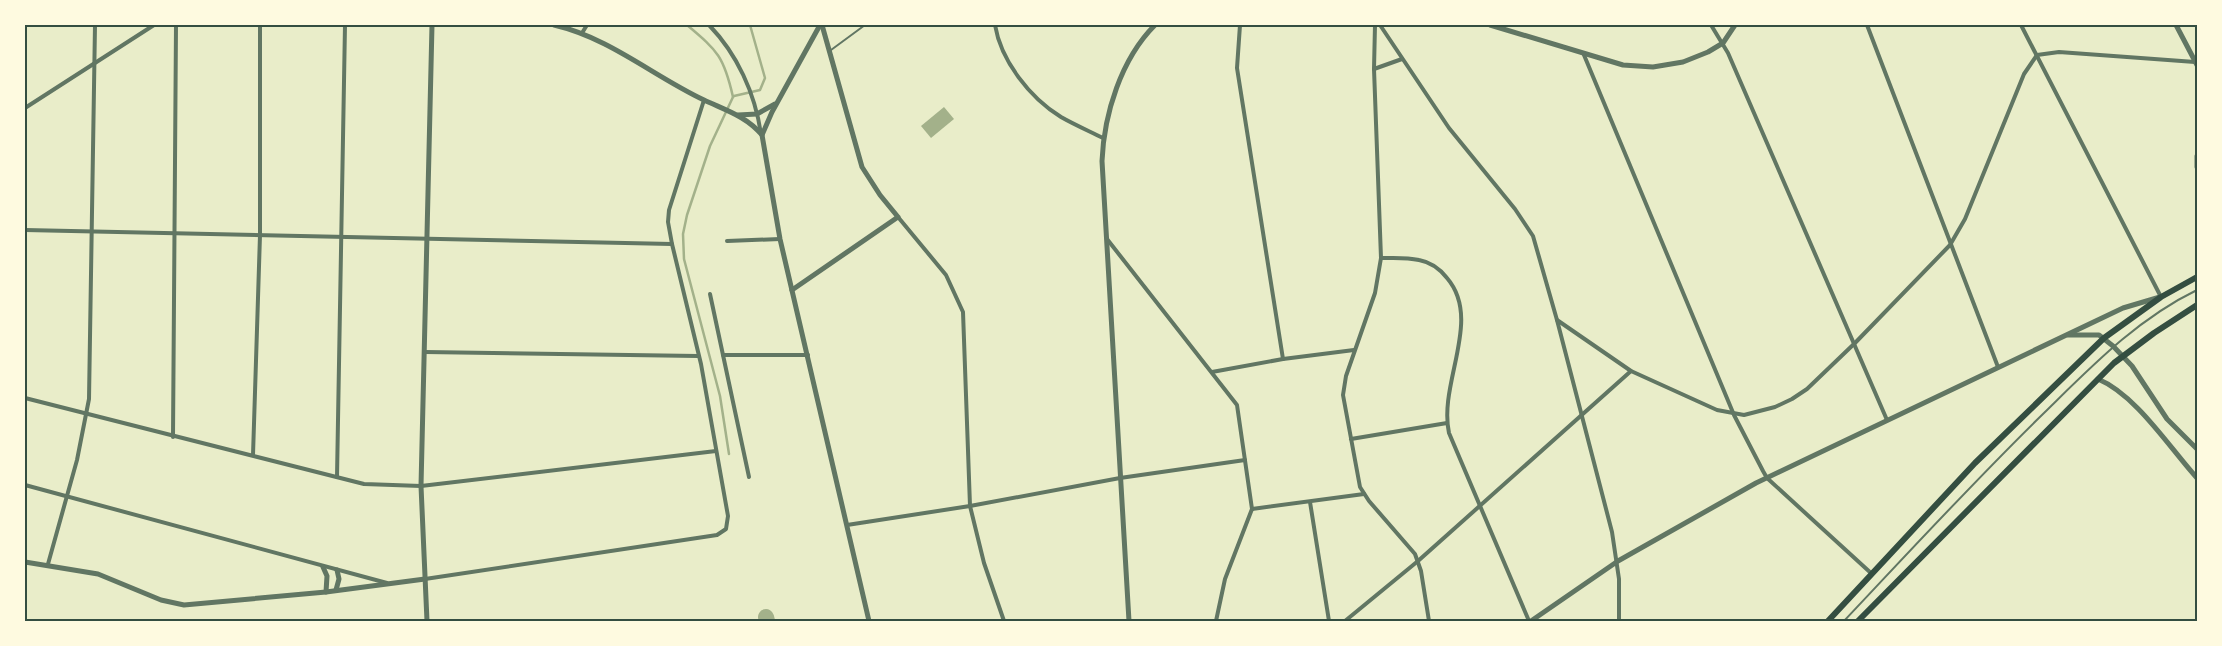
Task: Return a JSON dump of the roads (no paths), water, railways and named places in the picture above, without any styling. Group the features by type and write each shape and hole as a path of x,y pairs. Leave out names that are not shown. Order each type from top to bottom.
{"main road":[{"path":"1828,621 1975,464 2104,338 2161,297 2197,277"},
{"path":"1858,621 2098,379 2123,356 2197,305"}],"street":[{"path":"48,564 77,460 89,398 96,25"},
{"path":"25,108 95,65 154,25"},
{"path":"173,437 176,234 176,25"},
{"path":"253,455 260,236 260,25"},
{"path":"337,477 345,25"},
{"path":"427,621 421,486 432,25"},
{"path":"554,25 582,33 605,44 704,100 734,113 752,125 762,135"},
{"path":"582,33 587,25"},
{"path":"709,25 733,54 749,89 757,114 780,239 869,621"},
{"path":"714,25 718,34"},
{"path":"821,25 862,167 880,195 946,275 963,312 970,506 984,563 1004,621"},
{"path":"762,135 776,103 821,25"},
{"path":"995,25 997,40 1006,57 1021,80 1037,99 1060,116 1103,138"},
{"path":"1129,621 1102,161 1103,138 1108,110 1133,53 1154,25"},
{"path":"1240,25 1237,68 1283,359"},
{"path":"1375,25 1374,69 1381,258 1375,293 1354,350 1343,389 1360,487 1406,541 1418,562 1429,621"},
{"path":"1380,25 1454,135 1525,222 1532,236 1539,254 1557,320 1618,561 1619,621"},
{"path":"1490,25 1584,55 1623,65 1653,67 1683,62 1708,52 1723,42 1735,25"},
{"path":"1712,25 1723,42 1887,420"},
{"path":"1867,25 1998,367"},
{"path":"1381,258 1407,258 1428,262 1445,275 1457,292 1462,316 1446,405 1447,423 1456,452 1530,621 1618,561 1767,478 2123,308 2161,297 2022,25"},
{"path":"2176,25 2196,64"},
{"path":"1557,320 1632,371 1717,410 1734,414 1756,413 1792,399 1807,389 1855,343 1950,245 1965,219 2024,74 2037,55 2060,52 2196,64"},
{"path":"1584,55 1734,414 1767,478 1872,574"},
{"path":"1374,69 1402,59"},
{"path":"25,562 48,564 98,574 161,600 184,605 326,592 425,580 717,535 724,532 728,526 728,516 698,356 668,222 669,210 704,100"},
{"path":"734,113 757,114 776,103"},
{"path":"2197,156 2197,166"},
{"path":"792,290 898,217"},
{"path":"25,230 672,244"},
{"path":"727,241 780,239"},
{"path":"1107,239 1237,405 1252,509 1225,579 1216,621"},
{"path":"710,294 749,477"},
{"path":"2065,335 2093,334 2104,338 2123,356 2167,419 2197,449"},
{"path":"1212,372 1283,359 1354,350"},
{"path":"425,352 698,356"},
{"path":"723,354 808,355"},
{"path":"1345,621 1418,562 1632,371"},
{"path":"2098,379 2111,384 2129,399 2196,475"},
{"path":"25,398 364,484 421,486 716,451"},
{"path":"1351,439 1447,423"},
{"path":"846,525 970,506 1120,478 1245,460"},
{"path":"25,485 389,584"},
{"path":"1252,509 1364,494"},
{"path":"1310,502 1329,621"},
{"path":"323,567 327,576 326,592"},
{"path":"336,590 339,579 337,570"}],"lane":[{"path":"829,52 865,25"},
{"path":"1844,621 1994,461 2113,346 2143,323 2197,290"}],"waterway":[{"path":"687,25 713,49 723,63 733,97"},
{"path":"734,96 760,90 765,78 750,25"},
{"path":"729,454 720,396 684,259 683,234 687,215 710,146 733,97"},
{"path":"766,617 767,621"}]}
